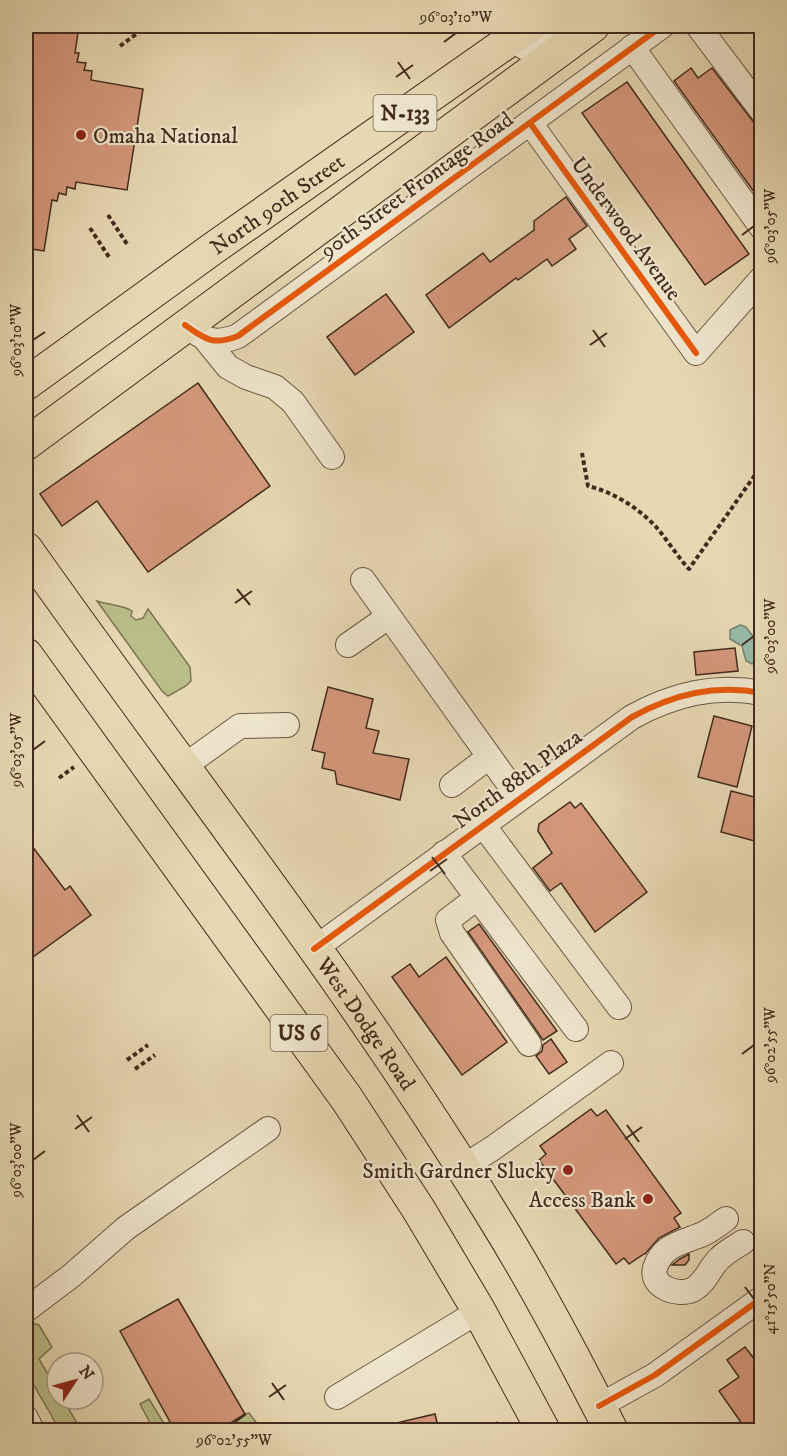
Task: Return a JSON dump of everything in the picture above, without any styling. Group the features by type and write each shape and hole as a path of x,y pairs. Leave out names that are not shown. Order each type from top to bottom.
{"highway":[{"name":"West Dodge Road","path":"26,549 396,1066 463,1167 523,1266 605,1418"},
{"name":"US 6","path":"26,656 347,1099 419,1210 479,1311 543,1431"}],"main road":[{"name":"North 90th Street","path":"26,444 195,332 592,26"},
{"name":"North 90th Street","path":"26,384 514,30"}],"street":[{"path":"514,30 519,46 548,58 544,26"},
{"name":"90th Street Frontage Road","path":"195,332 217,342 238,336 662,26"},
{"path":"698,26 762,111"},
{"path":"632,47 762,228"},
{"name":"Underwood Avenue","path":"530,123 696,353 762,278"},
{"path":"195,332 228,367 246,377 275,387 292,402 332,457"},
{"path":"363,579 519,798"},
{"path":"348,645 388,617"},
{"name":"North 88th Plaza","path":"314,949 622,723 657,705 687,694 719,689 762,693"},
{"path":"183,767 240,726 287,725"},
{"path":"452,785 489,757"},
{"path":"483,825 619,1007"},
{"path":"444,853 576,1029"},
{"path":"477,898 448,920 452,933 529,1044"},
{"path":"463,1167 494,1148 611,1063"},
{"path":"26,1310 71,1276 126,1228 268,1129"},
{"path":"726,1219 707,1232 684,1240 668,1250 656,1266 657,1280 671,1291 692,1290 706,1277 720,1258 743,1242"},
{"path":"605,1418 651,1377 762,1298"},
{"path":"337,1397 479,1311"},
{"path":"26,1418 32,1431"}],"path":[{"path":"120,46 146,27"},
{"path":"108,215 127,244"},
{"path":"90,228 109,257"},
{"path":"582,453 588,486 606,490 639,512 656,527 689,569 762,465"},
{"path":"59,778 74,767"},
{"path":"127,1060 148,1045"},
{"path":"135,1069 155,1055"},
{"path":"482,1431 498,1423"}],"green space":[{"path":"97,601 128,609 132,611 131,616 136,620 143,618 148,609 190,667 191,681 168,696 162,691"},
{"path":"28,1322 39,1325 52,1347 45,1351 39,1359 45,1369 45,1404 26,1372 26,1324"},
{"path":"149,1399 168,1430 154,1430 140,1404"},
{"path":"49,1411 70,1411 81,1430 59,1430"},
{"path":"249,1413 262,1430 218,1430 245,1414"}],"shaded area":[{"path":"740,625 746,627 758,643 761,656 759,661 752,664 746,661 742,646 730,639 730,630"}],"building":[{"name":"Omaha National","path":"26,26 79,26 75,53 79,53 77,62 86,63 84,70 92,71 91,80 143,89 127,190 76,182 75,189 67,187 66,195 59,193 57,201 52,200 44,251 26,248"},
{"path":"691,68 698,78 712,68 762,133 762,203 674,81"},
{"path":"627,82 749,254 705,285 582,113"},
{"path":"566,197 587,226 569,239 576,249 552,266 547,259 518,280 516,278 449,328 426,295 483,253 490,262 534,230 534,221"},
{"path":"386,294 414,332 355,375 327,337"},
{"path":"198,383 270,486 148,572 97,501 62,526 40,494"},
{"path":"735,648 738,671 696,675 694,652"},
{"path":"328,687 373,699 366,728 379,731 373,753 409,759 400,800 337,784 335,771 322,768 325,753 312,750"},
{"path":"714,716 752,726 737,787 698,777"},
{"path":"731,791 762,799 762,843 721,832"},
{"path":"570,802 575,808 581,803 647,892 595,932 561,883 550,891 533,868 552,853 538,831 539,824"},
{"path":"26,838 65,890 70,886 91,915 26,962"},
{"path":"479,924 557,1031 543,1040 468,932"},
{"path":"446,957 507,1042 462,1075 392,977 410,964 419,977"},
{"path":"551,1039 567,1062 549,1074 536,1056 542,1051 543,1045"},
{"path":"591,1109 597,1116 606,1110 681,1213 674,1218 680,1227 659,1238 645,1254 629,1264 624,1258 616,1264 539,1160 546,1154 540,1146"},
{"path":"689,1254 689,1260 685,1265 672,1265 680,1259"},
{"path":"178,1299 245,1414 218,1431 175,1431 120,1331"},
{"path":"745,1347 762,1369 762,1431 747,1431 719,1391 739,1377 727,1360"},
{"path":"435,1414 439,1431 393,1431 392,1424"}],"cycle path":[{"path":"185,325 210,340 216,341 238,336 662,26"},
{"path":"530,123 696,353"},
{"path":"314,949 632,717 663,702 695,693 728,690 762,693"},
{"path":"599,1406 655,1375 762,1298"}],"place":[{"name":"Omaha National","path":"81,135"},
{"name":"Smith Gardner Slucky","path":"568,1170"},
{"name":"Access Bank","path":"648,1199"}]}
